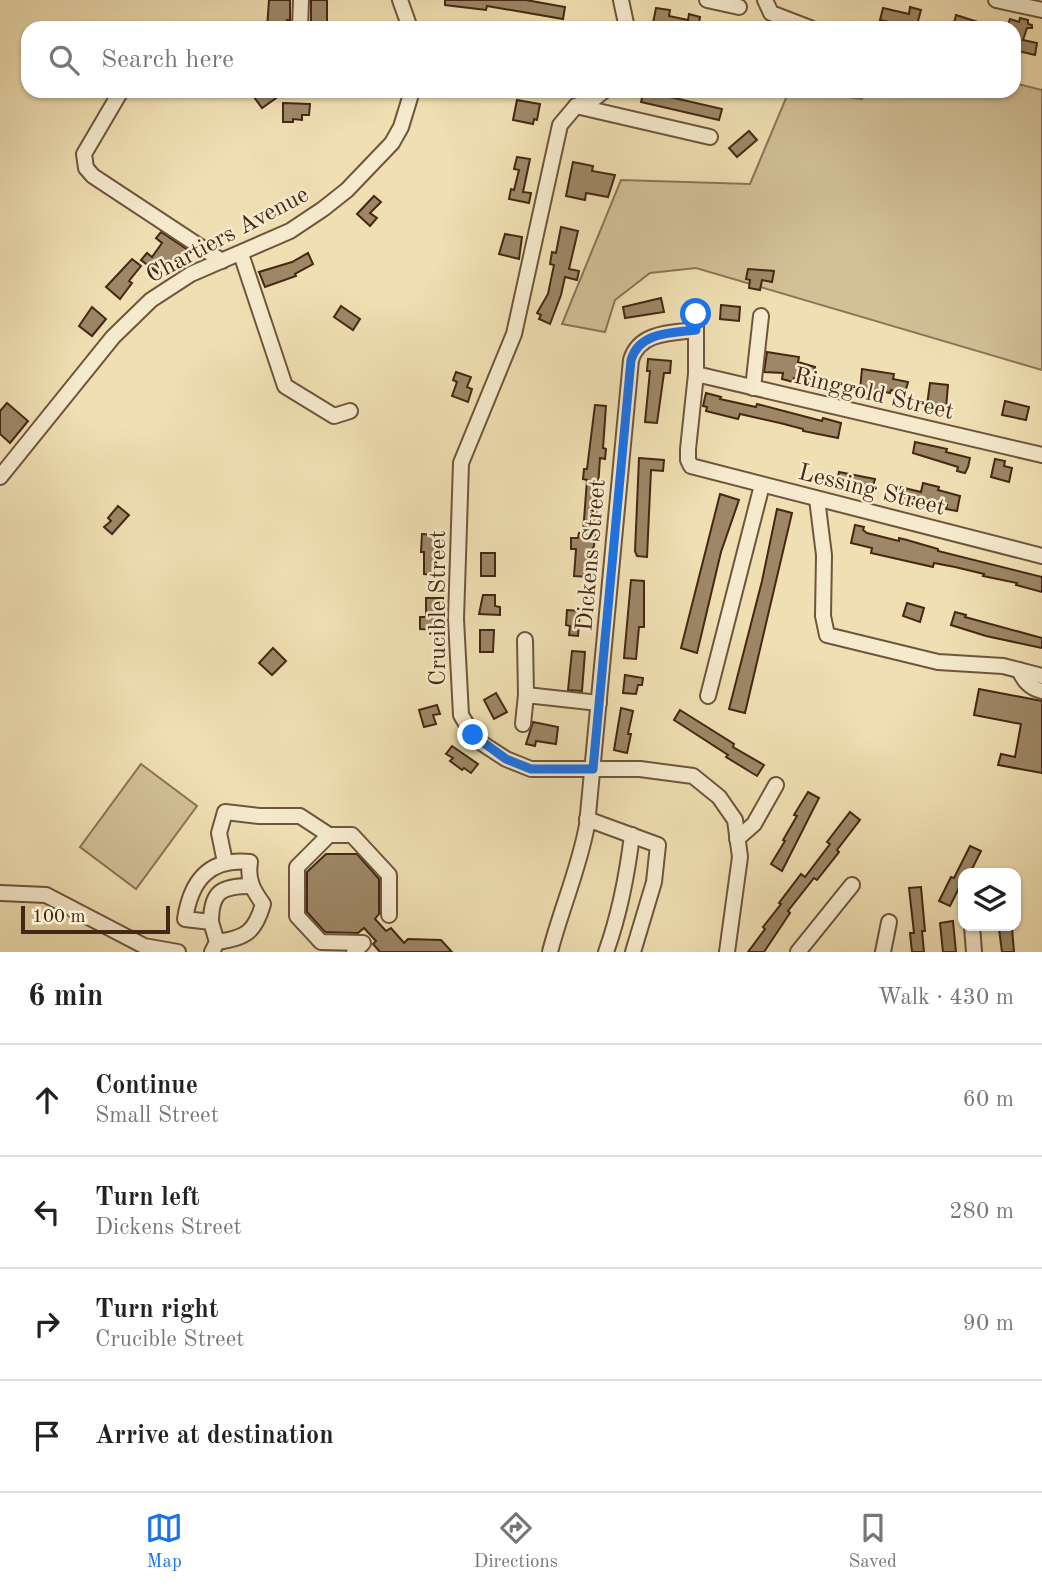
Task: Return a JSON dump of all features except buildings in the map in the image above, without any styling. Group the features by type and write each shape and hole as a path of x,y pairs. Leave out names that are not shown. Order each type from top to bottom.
{"street":[{"path":"300,21 301,0"},
{"path":"400,0 408,21"},
{"path":"621,0 626,21"},
{"path":"707,0 739,7"},
{"path":"996,0 1042,10"},
{"path":"768,7 796,21"},
{"path":"117,98 84,154 86,168 93,176 222,261"},
{"name":"Chartiers Avenue","path":"0,477 133,316 151,300 191,274 290,231 323,209 357,180 392,143 401,127 410,98"},
{"name":"Crucible Street","path":"595,98 576,106 560,125 514,334 461,463 456,619 461,715 473,735 506,759 531,769 640,769 693,776 719,797 734,820 740,858 727,952"},
{"path":"576,106 710,137"},
{"path":"242,254 285,386 334,416 349,411"},
{"path":"696,314 696,374"},
{"path":"752,388 761,316"},
{"name":"Dickens Street","path":"550,952 580,860 587,819 631,360 636,346 655,337 696,330"},
{"name":"Ringgold Street","path":"696,374 1042,455"},
{"name":"Lessing Street","path":"696,374 688,449 691,467 1042,556"},
{"path":"708,696 762,485"},
{"path":"817,499 824,555 823,616 827,635 938,662 1003,666 1042,676"},
{"path":"523,724 526,695 525,640"},
{"path":"1019,670 1026,682 1042,691"},
{"path":"526,695 599,703"},
{"path":"737,839 754,824 776,785"},
{"path":"225,862 219,833 225,812 259,816 300,816 330,835 352,835 389,875 389,915"},
{"path":"587,819 658,845 654,882 633,952"},
{"path":"330,835 297,867 297,916 321,942 363,943 354,952"},
{"path":"606,952 618,918 632,835"},
{"path":"211,922 185,919 188,900 195,884 208,870 225,862 250,862 248,872 251,886 263,904 258,923 247,934 215,947 211,922 215,898 222,890 232,886 251,886"},
{"path":"799,952 852,885"},
{"path":"0,893 46,895 144,946 178,952"},
{"path":"883,952 889,922"},
{"path":"972,931 974,952"}],"shaded area":[{"path":"1021,85 1042,90 1042,370 696,268 650,273 615,300 605,332 562,324 621,180 750,184 786,98 1021,98"},
{"path":"141,764 197,806 136,889 80,847"}],"route":[{"path":"473,735 506,759 531,769 593,769 631,360 640,342 670,333 696,330 696,314"}]}
